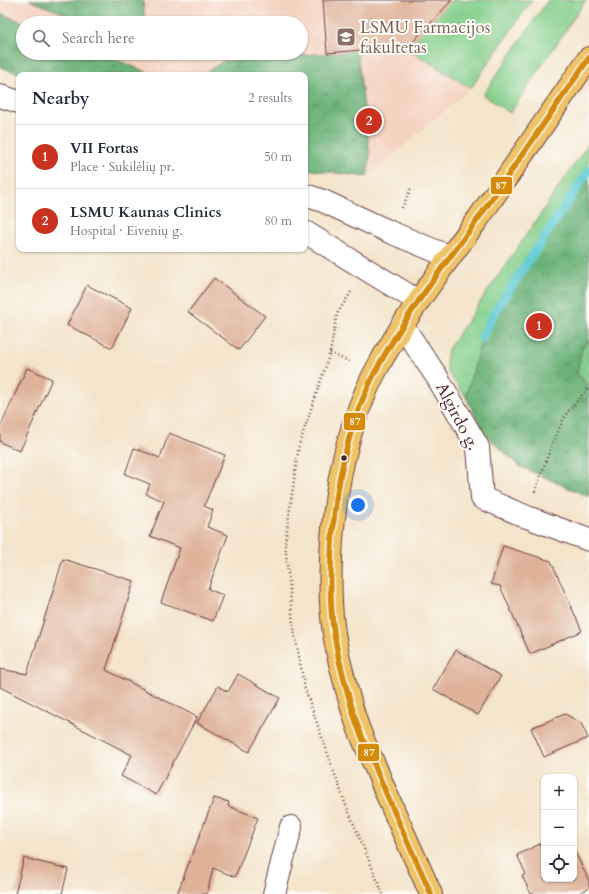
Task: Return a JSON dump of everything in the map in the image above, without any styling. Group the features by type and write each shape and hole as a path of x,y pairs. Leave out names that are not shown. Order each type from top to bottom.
{"main road":[{"path":"431,894 358,727 348,694 334,634 330,594 330,560 333,518 342,461 350,432 362,400 375,373 402,325 511,172 589,58"}],"street":[{"path":"0,96 16,101"},
{"path":"308,196 323,201 390,232 450,257"},
{"path":"308,234 418,301"},
{"name":"Algirdo g.","path":"402,325 437,377 478,447 482,498 527,517 589,540"},
{"path":"274,894 291,827"}],"path":[{"path":"527,517 555,438 566,414 589,387"}],"shaded area":[{"path":"0,0 532,0 471,88 367,177 308,155 308,72 83,72 50,60 308,60 308,16 16,16 16,28 0,41"}],"green space":[{"path":"29,0 143,0 144,16 70,16"},
{"path":"451,0 532,0 471,88 406,48"},
{"path":"548,0 586,0 510,113 483,95"},
{"path":"0,13 16,19 16,60 117,60 147,72 16,72 0,67"},
{"path":"357,51 370,156 367,177 308,169 308,72 206,72 223,61 308,60 308,55"},
{"path":"589,143 589,170 494,313 482,338 466,397 448,373 446,362 448,349"},
{"path":"589,170 589,339 582,348 577,373 589,387 589,497 519,466 484,433 466,397 482,338 494,313"},
{"path":"589,339 589,387 577,373 582,348"}],"building":[{"name":"LSMU Farmacijos fakultetas","path":"323,0 452,0 409,46 327,53"},
{"path":"214,278 265,316 239,350 188,312"},
{"path":"87,285 132,308 112,348 67,325"},
{"path":"27,368 52,379 20,451 0,442 0,427"},
{"path":"169,433 225,455 204,506 213,510 207,527 228,535 208,589 223,595 213,621 161,602 180,548 150,536 164,501 146,494 150,484 125,474 134,448 160,458"},
{"path":"503,546 551,561 582,631 530,654 500,586 491,584"},
{"path":"63,559 134,581 106,670 197,717 156,795 121,776 132,755 0,687 0,669 27,674"},
{"path":"456,650 501,676 478,715 433,689"},
{"path":"238,674 280,698 249,752 197,723 218,686 228,692"},
{"path":"565,714 581,723 588,738 544,757 531,728"},
{"path":"214,798 229,802 228,806 258,818 235,877 213,868 207,894 177,894"},
{"path":"541,843 541,882 577,882 577,856 589,881 589,888 577,894 531,894 522,876 526,874 517,855"},
{"path":"24,858 68,869 62,894 15,894"}],"waterway":[{"path":"482,338 494,313 589,170"}],"transit line":[{"name":"87","path":"431,894 358,727 352,710 338,655 331,610 330,575 334,518 340,476 350,434 357,414 374,374 385,354 423,295 478,219 589,58"}],"place":[{"name":"LSMU Farmacijos fakultetas","path":"346,37"},
{"name":"LSMU Kaunas Clinics","path":"369,121"},
{"name":"VII Fortas","path":"539,326"}]}
